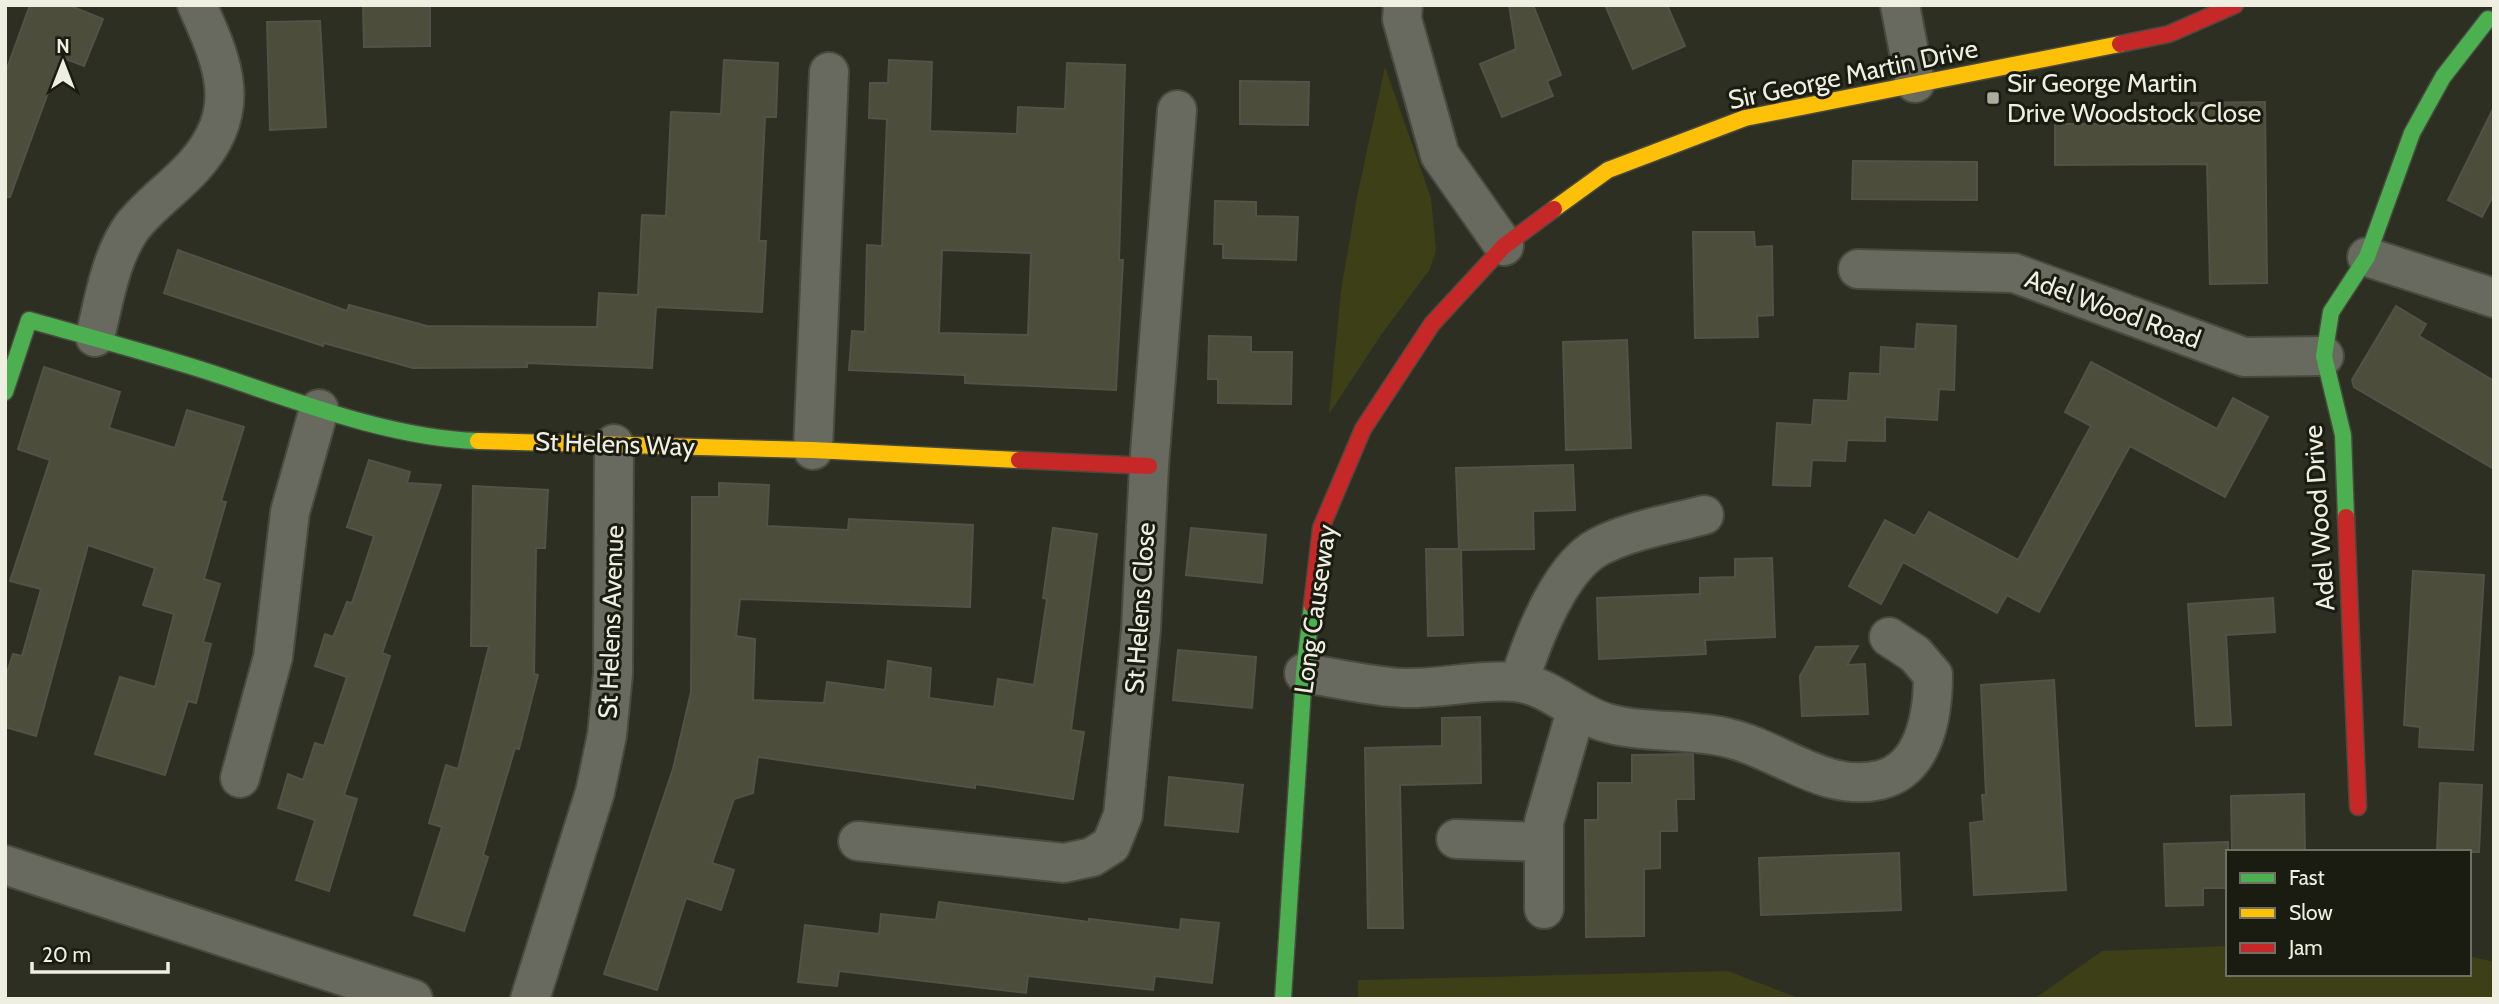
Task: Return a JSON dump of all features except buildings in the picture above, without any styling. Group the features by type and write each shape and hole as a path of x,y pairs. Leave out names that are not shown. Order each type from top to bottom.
{"street":[{"path":"94,337 115,260 132,228 193,168 220,124 227,95 223,69 197,5"},
{"path":"1403,5 1402,19 1440,155 1504,246"},
{"path":"1900,5 1914,83"},
{"name":"Sir George Martin Drive","path":"1504,246 1608,170 1745,118 2169,34 2235,5"},
{"name":"Adel Wood Drive","path":"2358,807 2343,435 2324,356 2330,312 2367,257 2412,134 2443,77 2485,15"},
{"path":"813,450 829,72"},
{"name":"St Helens Close","path":"858,841 1064,863 1092,858 1111,845 1124,815 1141,629 1149,466 1177,110"},
{"name":"Long Causeway","path":"1283,999 1304,673 1321,527 1363,429 1432,324 1504,246"},
{"path":"2367,257 2494,298"},
{"name":"Adel Wood Road","path":"1858,269 2014,273 2244,357 2324,356"},
{"name":"St Helens Way","path":"5,392 29,320 94,337 319,409 444,440 813,450 1149,466"},
{"path":"240,778 273,657 290,512 319,409"},
{"name":"St Helens Avenue","path":"530,999 595,792 607,735 613,674 614,444"},
{"path":"1519,682 1529,649 1574,568 1598,546 1704,515"},
{"path":"1304,673 1404,688 1488,681 1519,682 1547,691 1576,711 1606,723 1642,730 1728,737 1820,775 1843,780 1880,780 1906,767 1921,744 1934,707 1933,675 1914,654 1889,637"},
{"path":"1544,909 1542,842 1549,802 1576,711"},
{"path":"1456,839 1542,842"},
{"path":"5,864 413,999"}],"green space":[{"path":"1385,67 1431,198 1436,251 1430,269 1381,335 1329,414 1341,291 1357,197"},
{"path":"2226,946 2226,976 2471,976 2471,956 2494,962 2494,999 2034,999 2102,951"},
{"path":"1728,971 1801,999 1358,999 1358,980"}],"traffic: fast":[{"path":"2346,517 2343,435 2324,356 2331,312 2367,257 2412,133 2443,77 2488,19"},
{"path":"5,392 29,320 187,365 342,416 410,433 478,441"},
{"path":"1283,999 1304,673 1312,605"}],"traffic: slow":[{"path":"1554,209 1608,170 1745,118 2120,44"},
{"path":"478,441 813,450 1019,460"}],"traffic: jam":[{"path":"2120,44 2169,34 2235,5"},
{"path":"1312,605 1321,528 1363,429 1432,324 1504,246 1554,209"},
{"path":"1019,460 1149,466"},
{"path":"2346,517 2358,807"}],"place":[{"name":"Sir George Martin Drive Woodstock Close","path":"1993,98"}]}
